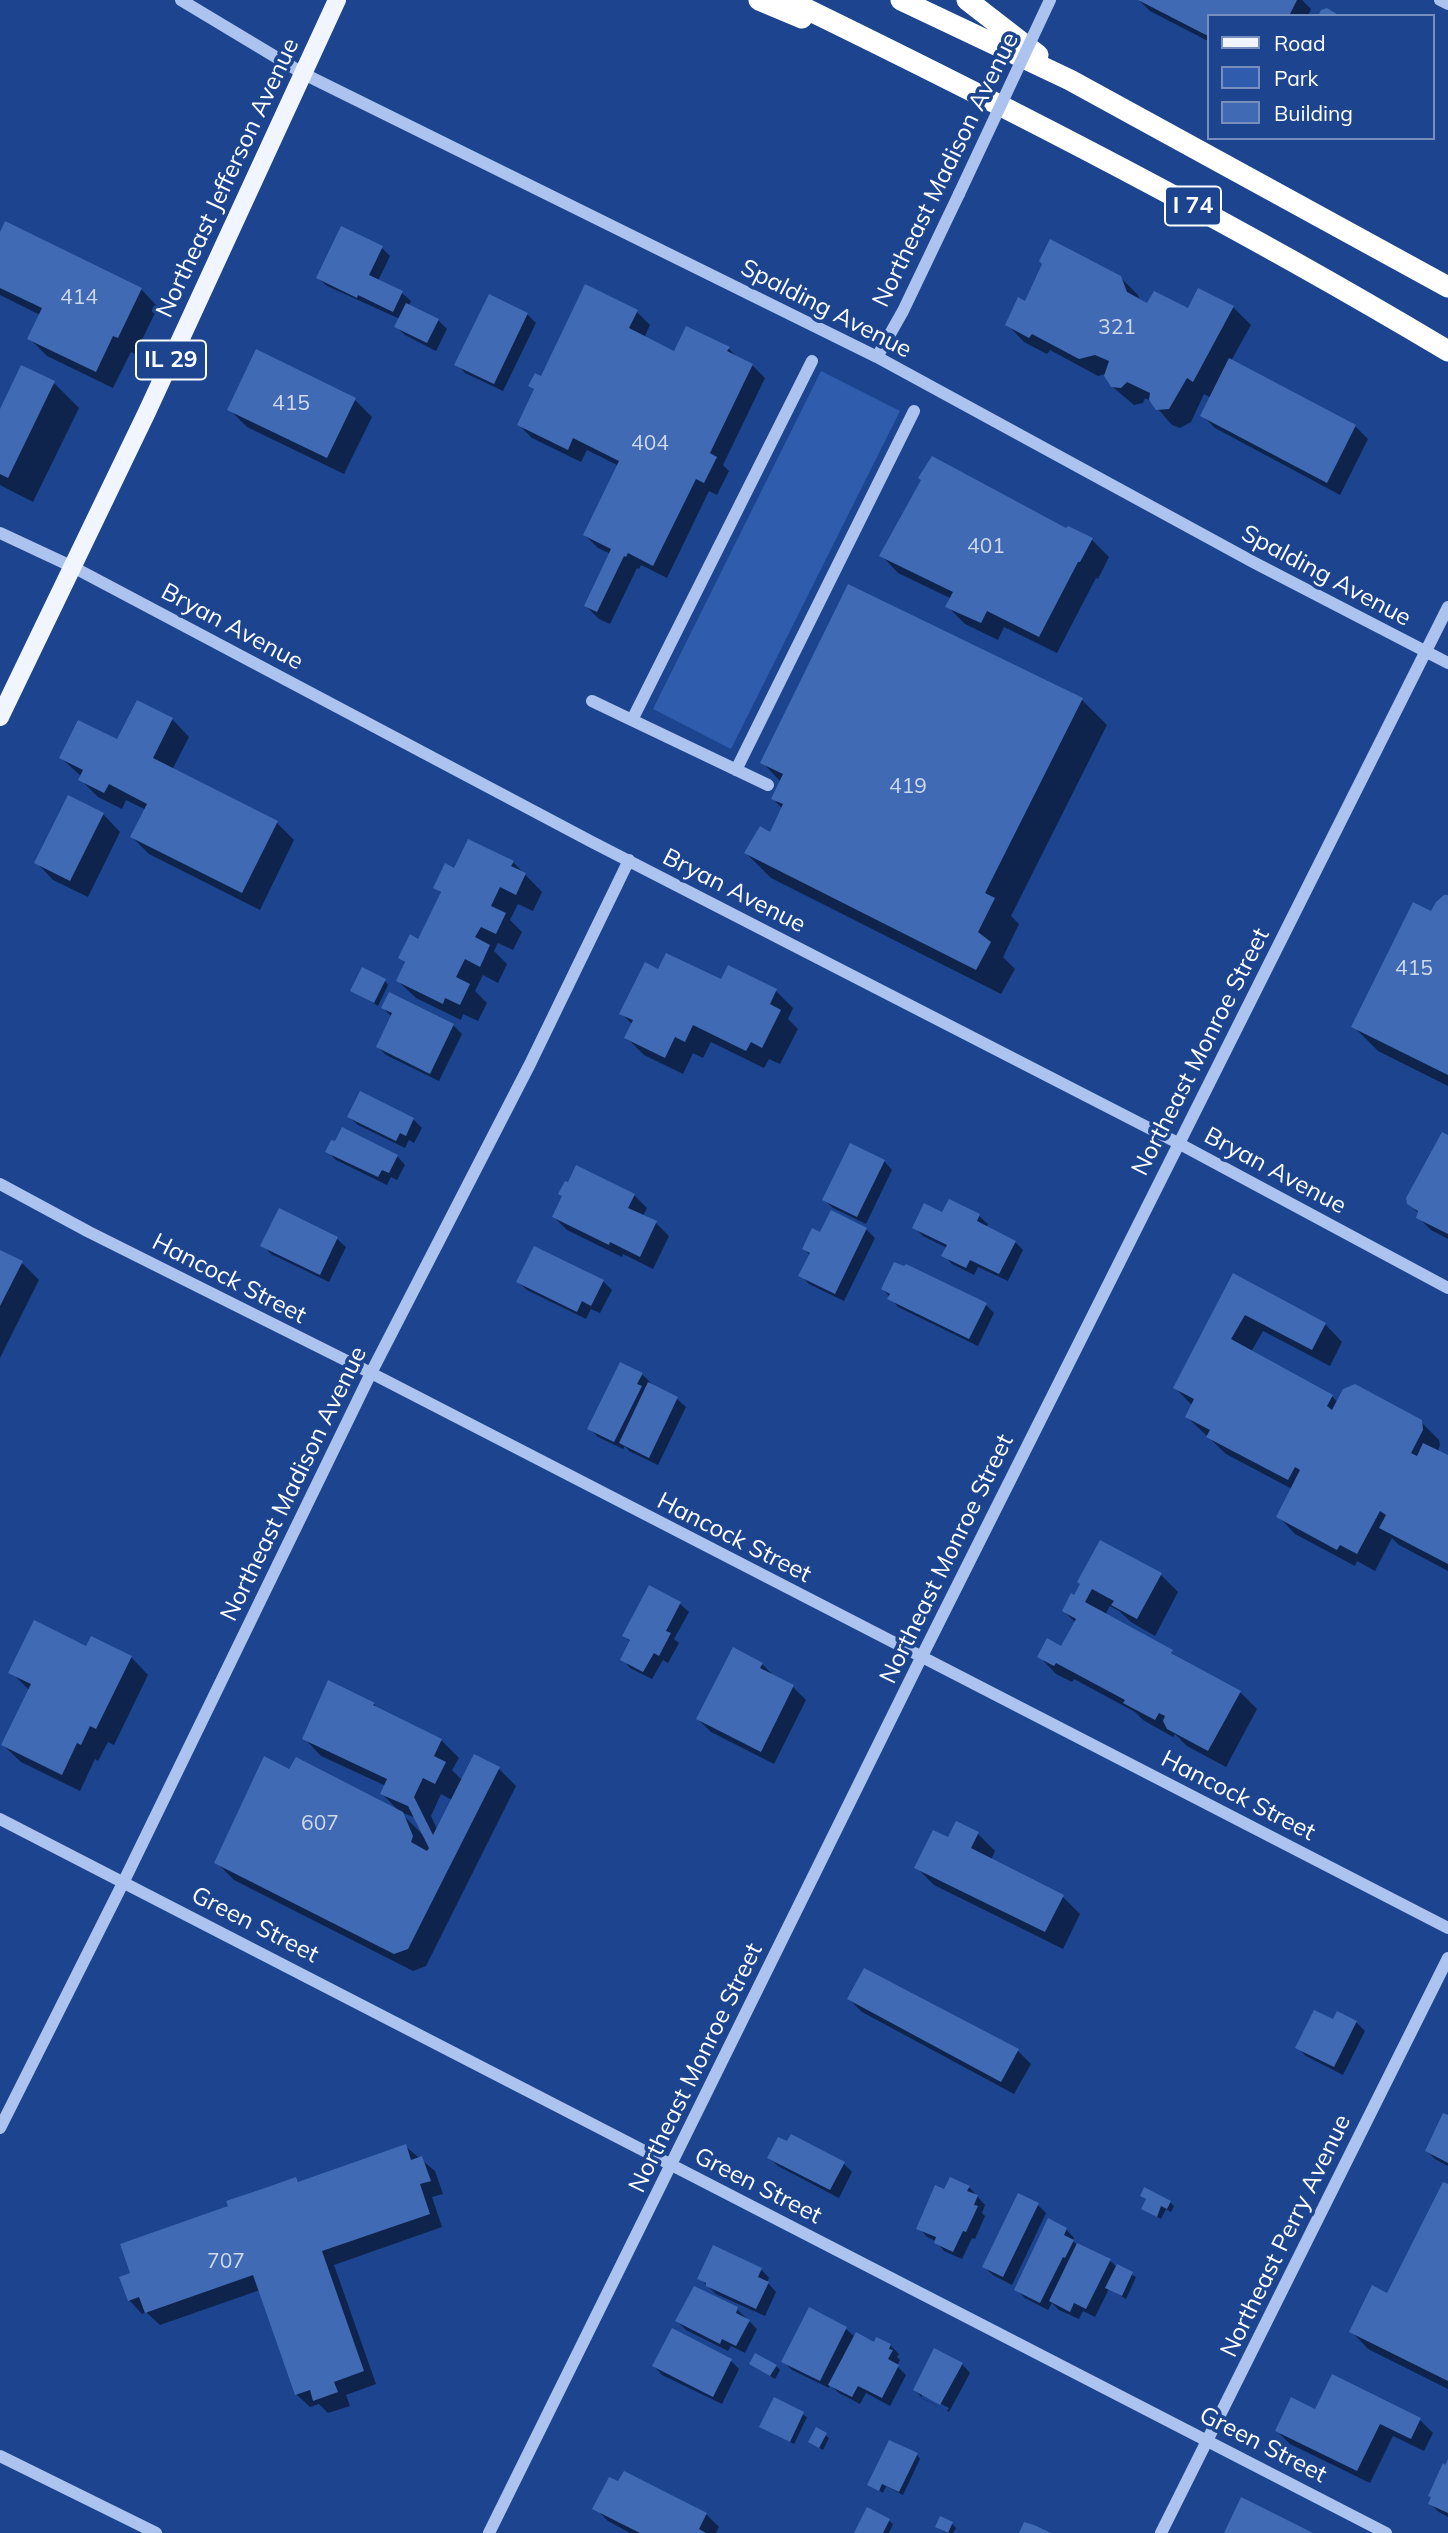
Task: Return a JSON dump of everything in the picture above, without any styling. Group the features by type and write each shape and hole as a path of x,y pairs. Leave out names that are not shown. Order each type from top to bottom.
{"highway":[{"path":"759,0 932,71"},
{"name":"I 74","path":"788,0 1163,190 1448,351"},
{"name":"I 74","path":"901,0 1070,80 1448,287"},
{"path":"967,0 1070,80"}],"main road":[{"name":"Northeast Jefferson Avenue","path":"0,717 147,412 337,0"}],"street":[{"name":"Spalding Avenue","path":"181,0 304,74 877,357 1253,562 1448,663"},
{"name":"Northeast Madison Avenue","path":"877,357 903,311 960,194 1050,0"},
{"path":"1440,0 1448,4"},
{"path":"632,720 812,361"},
{"path":"736,770 914,411"},
{"name":"Bryan Avenue","path":"0,533 73,567 629,860 1178,1143 1448,1288"},
{"name":"Northeast Monroe Street","path":"489,2533 921,1658 1448,607"},
{"path":"592,701 768,785"},
{"name":"Northeast Madison Avenue","path":"0,2128 124,1881 371,1373 530,1063 629,860"},
{"name":"Hancock Street","path":"0,1184 1448,1928"},
{"name":"Green Street","path":"0,1819 1386,2533"},
{"name":"Northeast Perry Avenue","path":"1161,2533 1448,1958"},
{"path":"0,2456 156,2533"}],"green space":[{"path":"821,371 900,411 731,749 653,709"}],"building":[{"path":"1138,0 1297,0 1290,14 1206,14 1206,35"},
{"path":"1327,8 1337,14 1319,14"},
{"path":"5,221 142,288 118,338 113,336 96,372 27,339 42,308 0,288 0,232"},
{"path":"341,226 383,246 369,275 403,291 393,312 316,278"},
{"path":"1050,239 1121,276 1127,292 1147,303 1154,291 1188,308 1198,288 1234,306 1193,382 1187,378 1169,409 1156,410 1149,400 1150,393 1127,382 1121,388 1111,387 1104,376 1109,361 1095,355 1079,359 1032,334 1029,338 1005,325 1018,297 1025,301"},
{"path":"585,284 638,310 629,328 674,351 686,326 730,347 727,351 753,364 710,453 717,457 704,483 696,479 653,566 628,553 624,556 597,612 584,606 611,549 583,535 619,461 573,438 568,450 517,425 534,389 528,386 535,373 541,376"},
{"path":"489,294 528,313 494,384 454,365"},
{"path":"406,303 439,319 427,343 394,327"},
{"path":"256,349 356,398 327,458 227,410"},
{"path":"1229,358 1356,425 1327,483 1200,416"},
{"path":"21,365 55,381 8,478 0,474 0,409"},
{"path":"932,456 1066,528 1068,526 1093,538 1039,637 987,611 981,623 945,607 953,592 879,556"},
{"path":"848,584 1083,698 985,893 995,898 978,932 991,942 976,970 744,853 760,826 770,832 783,804 771,799 783,774 760,763"},
{"path":"137,700 173,718 153,758 278,821 242,893 130,837 147,804 109,784 104,793 78,780 83,770 59,758 78,720 117,739"},
{"path":"68,795 104,813 70,881 34,863"},
{"path":"468,839 514,861 511,866 526,873 516,895 500,887 491,906 506,913 496,934 481,927 475,937 490,945 480,967 465,959 456,977 470,984 460,1005 445,998 443,1004 396,981 405,962 398,958 410,934 418,939 441,892 433,888 445,863 454,868"},
{"path":"1444,895 1448,895 1448,1075 1351,1027 1413,902 1431,911"},
{"path":"666,953 721,979 728,965 777,989 770,1004 781,1010 762,1048 751,1042 746,1051 693,1025 685,1042 675,1037 665,1058 624,1038 633,1020 619,1014 645,962 658,969"},
{"path":"362,967 386,979 374,1003 350,991"},
{"path":"389,992 454,1024 430,1074 376,1047 392,1013 381,1008"},
{"path":"360,1091 414,1118 406,1136 400,1133 396,1141 347,1117"},
{"path":"342,1127 398,1155 389,1173 382,1170 378,1177 325,1152"},
{"path":"1442,1132 1448,1135 1448,1234 1416,1218 1418,1211 1407,1204 1406,1198"},
{"path":"850,1143 885,1160 857,1217 822,1200"},
{"path":"576,1165 635,1194 628,1208 657,1221 640,1257 552,1217 562,1196 558,1194 565,1181 568,1182"},
{"path":"949,1199 980,1214 977,1221 1016,1241 999,1274 970,1260 966,1268 941,1256 947,1245 912,1228 924,1203 942,1212"},
{"path":"279,1208 338,1237 320,1275 260,1246"},
{"path":"831,1210 867,1228 835,1294 798,1276 810,1253 802,1249 812,1228 820,1232"},
{"path":"534,1246 604,1280 591,1306 582,1301 577,1312 516,1282"},
{"path":"0,1250 23,1261 0,1306"},
{"path":"894,1262 904,1266 906,1264 987,1303 969,1339 887,1299 890,1294 881,1289"},
{"path":"1233,1273 1326,1323 1312,1350 1245,1315 1231,1339 1333,1395 1327,1406 1332,1410 1343,1389 1355,1384 1422,1420 1423,1430 1411,1453 1417,1456 1423,1443 1448,1455 1448,1564 1379,1528 1386,1515 1380,1511 1357,1554 1340,1545 1337,1550 1276,1517 1300,1470 1295,1467 1288,1480 1206,1437 1210,1430 1185,1417 1194,1399 1173,1388"},
{"path":"620,1362 643,1373 637,1384 642,1386 614,1442 587,1429"},
{"path":"648,1382 678,1397 649,1458 619,1443"},
{"path":"1100,1540 1162,1573 1137,1619 1111,1605 1114,1601 1092,1589 1085,1602 1241,1691 1208,1751 1167,1729 1163,1721 1165,1716 1159,1713 1155,1720 1123,1703 1125,1700 1056,1663 1054,1666 1037,1657 1047,1638 1061,1646 1076,1619 1062,1611 1071,1593 1074,1595 1080,1584 1077,1582"},
{"path":"649,1585 681,1602 666,1631 671,1633 659,1656 654,1653 643,1672 620,1660 630,1640 622,1636"},
{"path":"34,1620 86,1646 91,1636 132,1656 96,1729 90,1726 81,1745 77,1743 62,1775 1,1745 31,1684 8,1673"},
{"path":"733,1647 763,1663 760,1668 794,1685 761,1752 696,1719"},
{"path":"328,1680 442,1739 434,1756 446,1762 435,1784 423,1778 414,1797 433,1835 474,1754 500,1767 408,1949 394,1954 214,1863 264,1756 289,1769 296,1757 403,1812 413,1836 411,1842 427,1851 429,1848 408,1806 380,1794 387,1779 302,1739"},
{"path":"956,1821 979,1832 971,1848 1064,1895 1045,1932 914,1868 933,1830 948,1837"},
{"path":"864,1968 1019,2049 1001,2082 847,1999"},
{"path":"1314,2010 1333,2019 1337,2011 1357,2021 1334,2067 1295,2048"},
{"path":"1443,2113 1448,2115 1448,2163 1425,2151"},
{"path":"791,2134 845,2162 830,2190 767,2158 778,2137 787,2141"},
{"path":"406,2144 411,2160 422,2156 431,2181 420,2184 430,2214 322,2251 364,2371 334,2382 338,2392 313,2401 310,2390 295,2395 253,2275 145,2313 139,2297 128,2301 119,2277 130,2273 120,2244 228,2206 226,2201 296,2177 298,2182"},
{"path":"950,2177 970,2186 967,2191 978,2195 974,2205 978,2206 953,2252 934,2243 936,2237 916,2229 935,2185 944,2189"},
{"path":"1443,2182 1448,2184 1448,2381 1349,2332 1372,2285 1387,2293"},
{"path":"1144,2187 1171,2201 1167,2209 1161,2206 1157,2217 1141,2209 1146,2199 1140,2196"},
{"path":"1018,2193 1039,2203 1003,2277 982,2267"},
{"path":"1048,2218 1067,2228 1064,2235 1074,2240 1040,2303 1014,2290"},
{"path":"1077,2243 1111,2259 1086,2309 1074,2303 1070,2312 1049,2301"},
{"path":"713,2245 762,2268 758,2277 769,2282 756,2309 706,2286 706,2283 697,2279"},
{"path":"1117,2264 1133,2272 1122,2296 1105,2288"},
{"path":"694,2286 738,2307 736,2313 750,2320 736,2346 722,2339 720,2344 675,2321"},
{"path":"809,2307 847,2327 820,2381 781,2362"},
{"path":"672,2328 732,2359 713,2397 652,2366"},
{"path":"856,2332 874,2342 876,2337 891,2344 889,2349 893,2350 888,2359 899,2365 882,2398 858,2386 852,2397 828,2385"},
{"path":"934,2348 963,2363 940,2405 913,2390"},
{"path":"755,2353 777,2365 770,2376 749,2364"},
{"path":"1332,2374 1421,2418 1411,2439 1380,2424 1357,2471 1275,2431 1291,2397 1315,2409"},
{"path":"774,2397 804,2412 790,2442 759,2427"},
{"path":"816,2427 827,2433 819,2448 808,2442"},
{"path":"889,2440 918,2453 899,2492 882,2484 879,2491 867,2485"},
{"path":"1448,2459 1448,2513 1428,2504 1431,2497 1428,2496 1443,2463 1445,2465"},
{"path":"624,2471 707,2513 699,2529 706,2533 640,2533 592,2509 609,2477 618,2481"},
{"path":"1241,2497 1313,2533 1224,2533"},
{"path":"867,2507 890,2519 883,2533 854,2533"},
{"path":"940,2516 953,2522 948,2533 935,2527"},
{"path":"1024,2522 1034,2525 1051,2533 1019,2533"}]}
